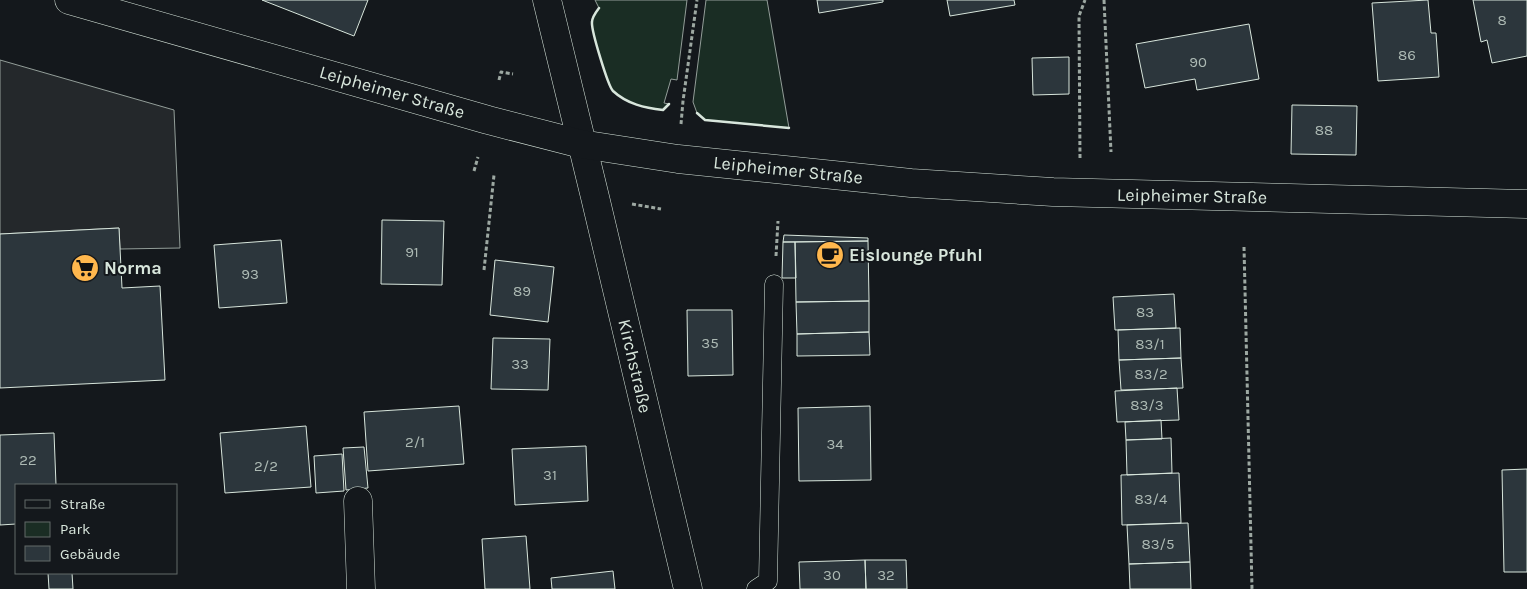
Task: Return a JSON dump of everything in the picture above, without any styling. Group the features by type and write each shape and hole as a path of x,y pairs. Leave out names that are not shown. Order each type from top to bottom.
{"main road":[{"name":"Leipheimer Straße","path":"69,0 488,120 582,144 678,159 911,183 1079,193 1527,204"},
{"name":"Kirchstraße","path":"547,0 596,197 688,589"},
{"path":"358,501 361,589"}],"lane":[{"path":"756,589 768,580 774,284"}],"path":[{"path":"681,123 697,0"},
{"path":"1079,193 1079,16 1085,0"},
{"path":"1104,0 1111,152"},
{"path":"499,80 501,72 513,74"},
{"path":"474,170 478,157"},
{"path":"484,270 494,175"},
{"path":"1244,247 1252,589"}],"green space":[{"path":"595,0 687,0 677,80 671,79 664,103 669,104 663,110 636,105 613,91 604,69 592,27 594,15 599,8"},
{"path":"706,0 767,0 789,128 705,120 697,113 693,102"}],"shaded area":[{"path":"0,60 174,110 180,248 120,249 119,228 0,234"}],"building":[{"path":"262,0 368,0 354,36"},
{"path":"817,0 883,0 883,2 819,13"},
{"path":"947,0 1014,0 1015,5 950,16"},
{"path":"1428,0 1431,33 1436,33 1439,77 1378,81 1372,3"},
{"path":"1473,0 1527,0 1527,56 1492,63 1487,40 1481,42"},
{"path":"1249,24 1259,79 1197,90 1195,79 1145,88 1136,44"},
{"path":"1069,57 1069,94 1033,95 1032,58"},
{"path":"1292,105 1357,106 1356,155 1291,154"},
{"path":"382,220 444,221 442,285 381,284"},
{"path":"119,228 122,288 160,286 165,380 0,388 0,234"},
{"path":"784,235 868,238 868,241 783,242"},
{"path":"281,240 287,303 219,308 214,245"},
{"path":"868,241 869,301 796,302 795,242"},
{"path":"783,242 795,242 796,278 782,278"},
{"path":"495,260 554,267 548,322 490,315"},
{"path":"1174,294 1176,328 1115,330 1113,297"},
{"path":"869,301 869,332 797,334 796,302"},
{"path":"687,310 732,310 733,375 688,376"},
{"path":"1180,328 1181,358 1119,360 1118,330"},
{"path":"869,332 870,355 797,356 797,334"},
{"path":"493,338 550,339 548,390 491,389"},
{"path":"1181,358 1183,388 1121,390 1119,360"},
{"path":"1177,388 1179,420 1117,422 1115,391"},
{"path":"459,406 464,464 368,471 364,412"},
{"path":"870,406 871,480 799,481 798,408"},
{"path":"1161,420 1162,439 1126,440 1125,422"},
{"path":"306,426 311,487 225,493 220,433"},
{"path":"54,433 56,484 15,484 15,524 0,525 0,435"},
{"path":"1171,438 1172,473 1127,475 1126,440"},
{"path":"586,446 588,501 515,505 512,449"},
{"path":"364,447 368,488 346,490 343,448"},
{"path":"342,454 344,491 316,493 314,456"},
{"path":"1527,469 1527,572 1504,572 1502,470"},
{"path":"1179,473 1181,523 1122,525 1121,475"},
{"path":"1188,523 1190,562 1129,564 1127,525"},
{"path":"526,536 530,589 485,589 482,539"},
{"path":"865,560 906,560 907,589 866,589"},
{"path":"865,560 866,589 800,589 799,562"},
{"path":"1190,562 1191,589 1130,589 1129,564"},
{"path":"613,571 615,589 552,589 551,578"},
{"path":"48,574 72,574 73,589 49,589"}],"wall":[{"path":"599,8 594,15 592,27 604,69 613,91 624,99 643,107 663,110 669,104"},
{"path":"697,113 705,120 789,128"}],"place":[{"name":"Eislounge Pfuhl","path":"830,255"},
{"name":"Norma","path":"85,268"}]}
